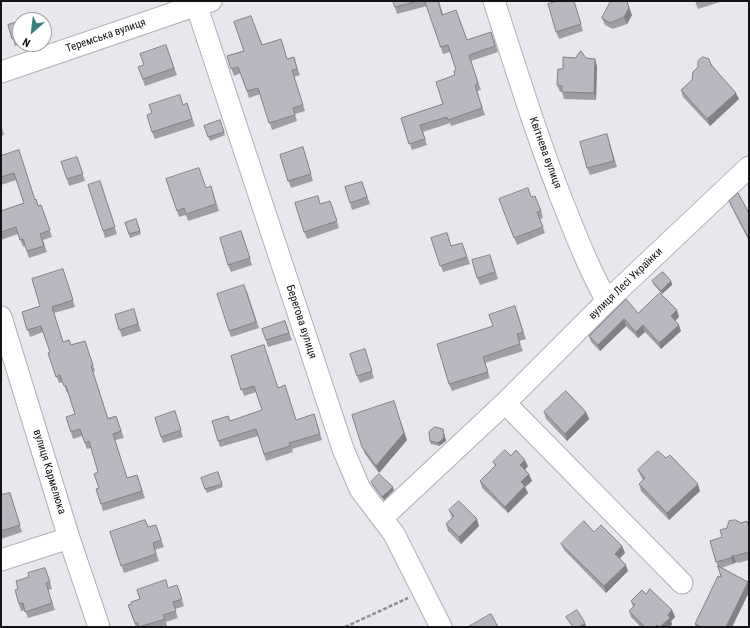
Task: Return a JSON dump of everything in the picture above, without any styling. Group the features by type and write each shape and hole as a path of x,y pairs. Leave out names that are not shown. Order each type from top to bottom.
{"street":[{"name":"Квітнева вулиця","path":"494,1 552,176 594,278 607,301"},
{"name":"Теремська вулиця","path":"1,72 201,2"},
{"name":"Берегова вулиця","path":"201,2 343,449 360,489 394,534 441,627"},
{"name":"вулиця Лесі Українки","path":"382,518 505,403 607,301 749,167"},
{"name":"вулиця Кармелюка","path":"2,322 69,538 99,627"},
{"path":"505,403 682,583"},
{"path":"1,560 69,538"}],"path":[{"path":"345,627 423,591"}],"building":[{"path":"393,1 418,1 395,7"},
{"path":"425,1 438,1 442,15 456,10 467,40 491,32 495,46 469,55 478,83 475,85 482,108 448,120 447,117 420,125 425,139 409,144 401,118 443,104 436,82 455,75 454,71 456,70 448,45 441,47"},
{"path":"558,1 574,1 581,24 556,32 548,4"},
{"path":"611,1 627,1 629,8 624,17 610,23 602,18"},
{"path":"251,16 262,45 281,39 287,59 294,57 297,69 292,70 303,105 293,108 295,115 269,123 258,88 247,91 238,67 231,69 227,56 244,51 234,22"},
{"path":"12,24 12,39 8,25"},
{"path":"166,45 174,68 143,79 138,67 144,65 140,54"},
{"path":"581,51 586,58 595,59 594,93 562,92 562,86 557,85 558,69 563,69 563,57 575,58"},
{"path":"703,57 709,59 711,65 736,93 707,119 681,90 692,80 693,72 698,67 698,61"},
{"path":"180,95 183,105 187,103 192,119 152,132 147,115 152,113 149,105"},
{"path":"220,120 224,132 208,137 204,126"},
{"path":"607,134 614,161 587,168 580,142"},
{"path":"303,147 311,174 288,181 280,155"},
{"path":"19,150 35,200 36,199 38,206 41,205 50,230 40,234 44,246 27,251 23,239 20,240 16,227 1,232 1,211 24,203 14,173 1,177 1,156"},
{"path":"77,157 83,174 67,179 61,162"},
{"path":"199,168 206,188 211,186 216,204 186,214 184,208 177,211 166,179"},
{"path":"100,181 115,227 103,231 88,185"},
{"path":"362,182 367,197 350,203 345,187"},
{"path":"528,188 531,197 535,196 541,211 537,212 543,227 514,238 499,199"},
{"path":"738,193 749,213 749,239 729,201"},
{"path":"318,196 320,204 330,201 337,221 304,232 295,203"},
{"path":"136,219 140,231 129,234 125,223"},
{"path":"241,231 250,258 228,265 220,238"},
{"path":"447,233 451,246 462,243 467,257 440,266 431,238"},
{"path":"490,255 495,272 477,278 472,260"},
{"path":"63,269 73,300 52,307 63,342 69,340 71,345 85,341 93,365 91,366 108,419 116,416 121,431 113,434 127,478 137,475 142,491 101,504 96,489 99,488 94,474 98,472 89,441 85,443 80,429 71,432 66,417 75,414 66,386 64,386 60,375 56,377 48,353 50,352 41,326 27,330 22,312 40,306 32,279"},
{"path":"663,272 671,281 661,291 652,281"},
{"path":"244,285 256,322 229,331 217,294"},
{"path":"660,293 677,310 671,316 679,325 659,343 643,325 636,332 624,319 598,345 589,336 626,299 638,313"},
{"path":"515,306 523,332 517,334 520,344 483,357 488,372 449,384 437,344 493,326 489,315"},
{"path":"134,309 138,324 119,330 115,315"},
{"path":"285,321 289,333 266,340 262,329"},
{"path":"264,345 278,388 285,385 296,420 314,414 320,434 289,443 290,446 264,454 256,429 218,441 212,421 228,416 230,421 262,410 254,386 241,390 231,356"},
{"path":"365,349 372,371 357,376 350,354"},
{"path":"566,391 586,412 565,434 544,412"},
{"path":"394,401 404,433 376,466 362,447 352,415"},
{"path":"175,411 181,430 161,437 155,418"},
{"path":"435,427 443,429 444,438 438,443 430,441 429,432"},
{"path":"505,450 511,456 516,450 525,460 520,465 529,474 521,482 525,486 505,507 480,481 496,465 493,462"},
{"path":"658,451 666,458 670,455 698,484 667,513 639,484 645,478 638,470"},
{"path":"218,472 222,484 205,489 201,478"},
{"path":"379,474 393,487 382,497 371,482"},
{"path":"10,493 20,525 1,531 1,495"},
{"path":"459,501 477,519 459,537 446,524 454,516 449,510"},
{"path":"145,520 148,527 156,525 161,540 153,543 156,554 121,566 110,532"},
{"path":"736,520 741,523 747,521 749,527 749,552 735,556 733,555 731,558 716,562 710,541 722,537 720,530 727,528 729,521"},
{"path":"584,521 594,532 601,525 622,546 615,554 626,565 604,586 561,544"},
{"path":"718,566 748,582 726,627 702,627 695,624 718,576 721,577"},
{"path":"45,568 50,582 46,583 52,603 25,612 23,603 19,604 15,590 18,589 16,581 29,577 28,573"},
{"path":"166,580 168,588 177,585 182,599 173,602 176,611 163,615 165,619 139,627 138,623 135,623 128,605 132,604 131,602 140,599 137,590"},
{"path":"650,589 672,610 668,615 670,618 660,627 657,625 656,627 645,627 629,611 635,605 631,601 642,590 646,594"},
{"path":"577,610 585,623 579,627 573,627 566,617"},
{"path":"491,614 498,627 468,627"}]}
